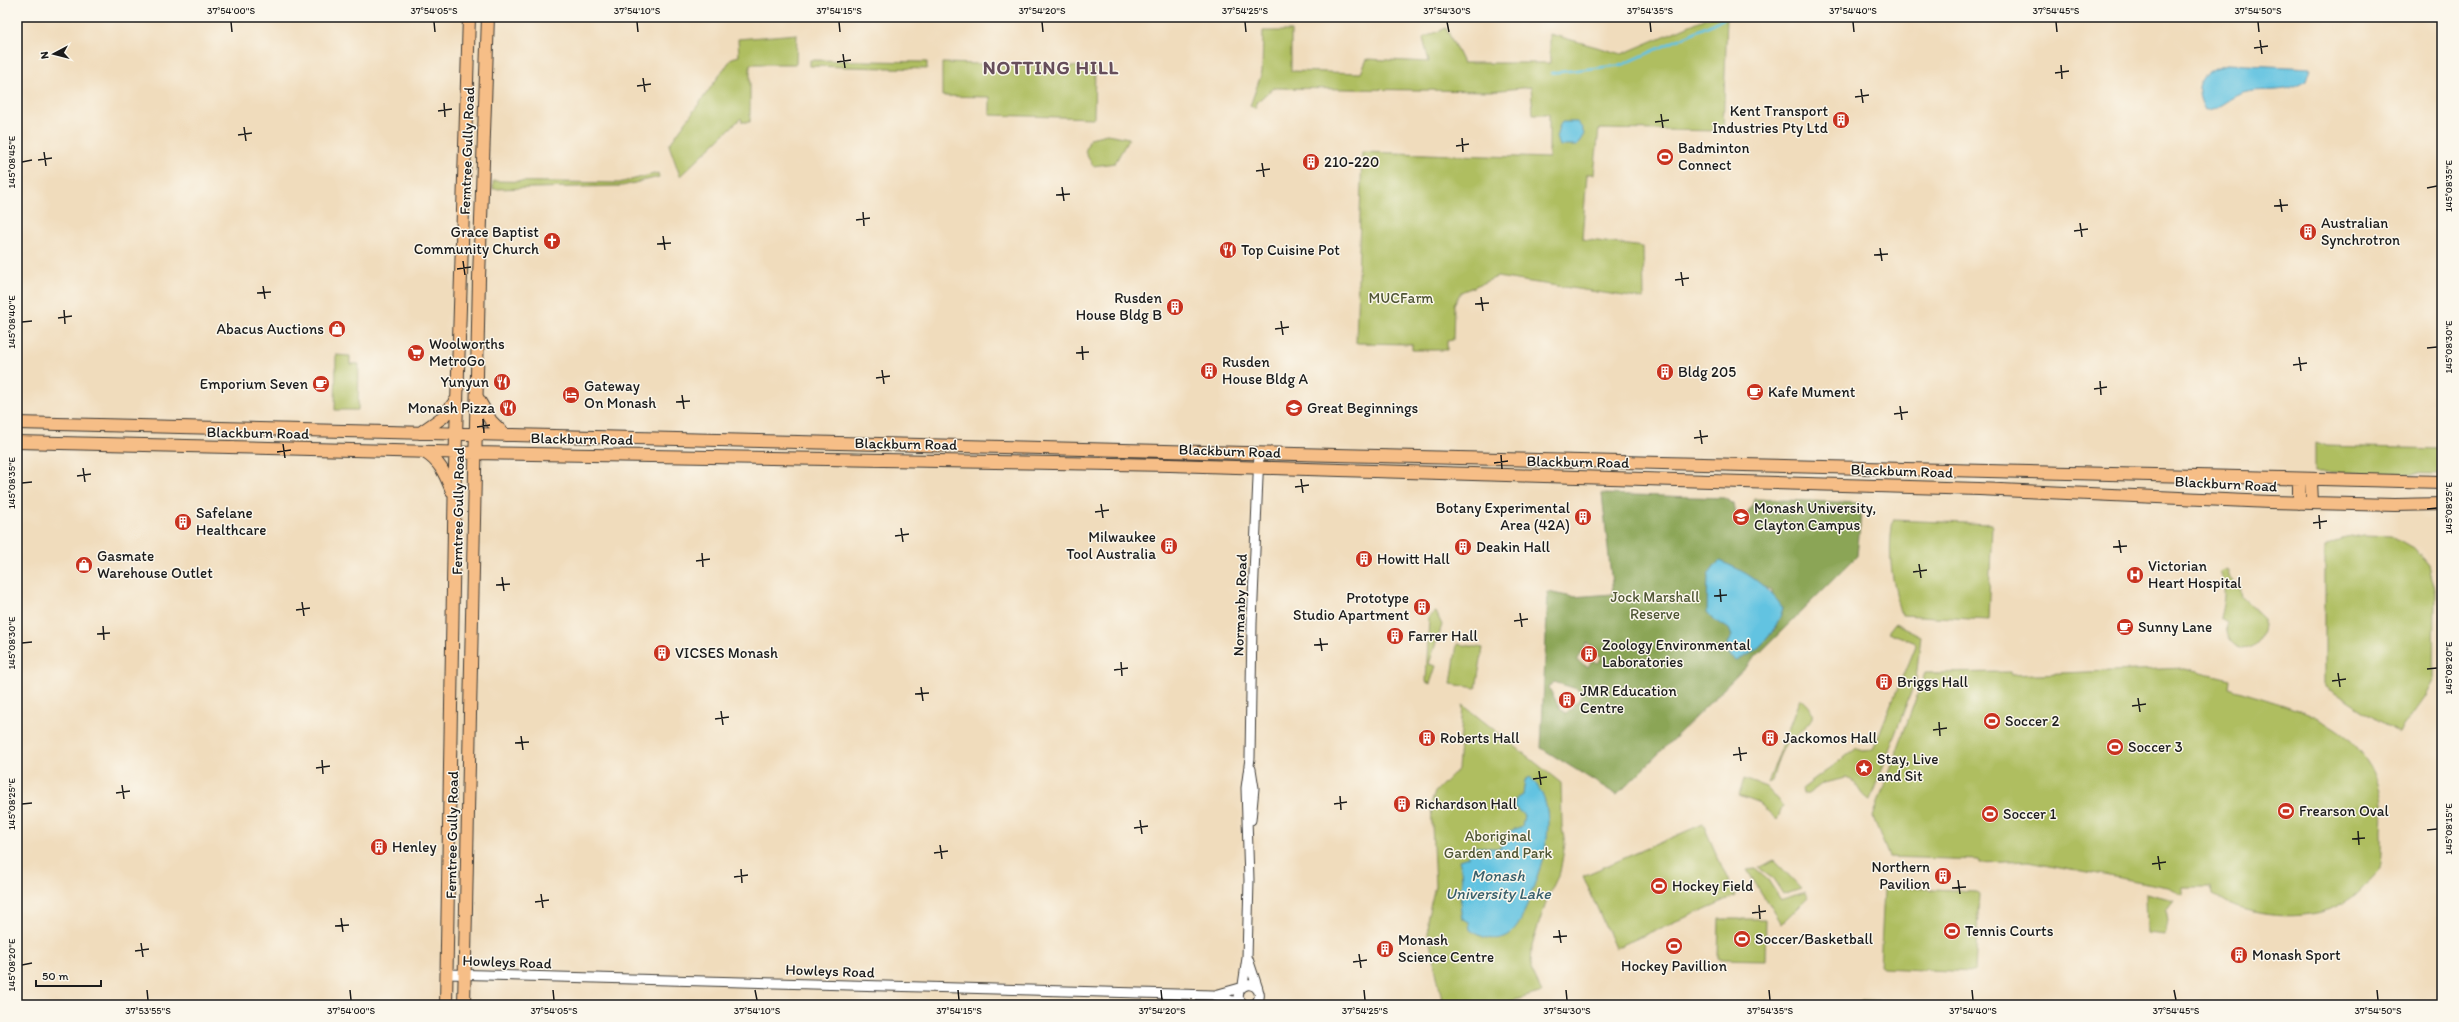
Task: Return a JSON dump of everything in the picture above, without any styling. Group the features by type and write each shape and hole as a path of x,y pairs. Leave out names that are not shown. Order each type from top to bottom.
{"main road":[{"name":"Ferntree Gully Road","path":"446,1005 455,453 469,17"},
{"name":"Ferntree Gully Road","path":"464,1005 475,434 488,17"},
{"path":"476,395 486,415 505,435"},
{"path":"420,433 443,417 457,399"},
{"name":"Blackburn Road","path":"17,423 2305,480 2442,482"},
{"path":"135,426 135,446"},
{"name":"Blackburn Road","path":"17,442 455,453 924,460 1259,468 1979,489 2299,503 2442,504"},
{"path":"423,452 434,458 440,465 454,496"},
{"path":"2299,503 2305,480"},
{"path":"2305,480 2312,503"}],"street":[{"name":"Normanby Road","path":"1244,1004 1238,998 1242,986 1247,958 1249,832 1254,802 1250,758 1252,616 1259,453"},
{"name":"Normanby Road","path":"1247,958 1258,989"},
{"name":"Howleys Road","path":"447,974 1213,995 1244,1004"},
{"path":"1242,986 1253,984 1258,989 1260,996 1254,1005"},
{"name":"Howleys Road","path":"1213,995 1242,986"}],"green space":[{"name":"MUCFarm","path":"1709,17 1727,17 1723,131 1599,129 1594,174 1587,174 1582,239 1643,247 1644,299 1497,277 1461,292 1454,304 1453,340 1447,341 1447,350 1412,350 1412,344 1356,343 1362,152 1549,158 1549,114 1533,114 1531,87 1491,91 1273,88 1258,101 1255,108 1250,106 1262,72 1263,31 1291,31 1291,71 1361,73 1367,59 1429,62 1423,38 1446,28 1463,63 1550,63 1550,34 1622,54"},
{"path":"797,34 796,64 750,64 750,122 742,122 741,118 680,176 669,145 732,58 739,56 738,39"},
{"path":"810,60 927,62 927,69 810,66"},
{"path":"942,63 1095,67 1094,118 990,115 990,97 942,96"},
{"path":"1107,134 1129,138 1115,163 1093,166 1085,152 1090,138"},
{"path":"658,173 659,177 622,186 493,189 493,181 619,183"},
{"path":"336,355 350,356 350,364 359,364 358,410 335,410"},
{"path":"2315,442 2326,446 2442,449 2442,474 2315,472"},
{"name":"Jock Marshall Reserve","path":"1602,494 1724,498 1734,504 1737,521 1745,518 1755,499 1862,503 1857,556 1617,795 1541,748 1548,592 1572,597 1613,594","holes":["1756,582 1772,591 1776,629 1768,634 1765,640 1727,643 1732,636 1729,628","1587,643 1594,647 1592,651 1602,657 1597,663 1592,660 1588,667 1577,661","1554,682 1577,689 1582,694 1577,703 1573,704 1574,707 1566,713 1561,710 1549,688"]},
{"path":"1893,520 1992,524 1988,620 1902,615 1893,580 1890,545"},
{"path":"2363,535 2392,536 2413,548 2429,566 2435,590 2434,679 2424,698 2399,733 2325,687 2325,547 2341,539"},
{"path":"2227,569 2230,578 2240,586 2242,597 2264,618 2263,632 2258,641 2252,647 2237,647 2231,641 2227,633 2227,622 2220,618 2224,600 2224,584 2220,572"},
{"path":"1436,612 1442,625 1429,664 1436,666 1430,684 1426,682 1429,616"},
{"path":"1895,623 1921,636 1916,679 1870,800 1863,795 1854,782 1846,778 1823,783 1808,794 1803,795 1802,789 1857,748 1862,750 1873,749 1916,643 1888,632"},
{"path":"1457,644 1483,648 1476,688 1451,684"},
{"path":"2185,668 2230,679 2229,688 2279,703 2313,716 2329,724 2343,734 2363,755 2374,774 2381,795 2383,818 2382,858 2377,872 2351,898 2320,912 2286,916 2268,915 2251,912 2236,907 2212,895 2211,887 2183,887 2183,894 2168,887 2029,861 1980,863 1979,860 1889,857 1873,817 1925,673 2011,672 2012,675"},
{"path":"1800,698 1808,706 1812,713 1812,719 1803,730 1785,746 1779,758 1772,781 1768,783"},
{"name":"Aboriginal Garden and Park","path":"1463,705 1561,783 1562,827 1565,844 1560,872 1547,899 1532,945 1531,969 1542,992 1499,1005 1443,1005 1428,933 1427,920 1435,886 1431,804 1435,792 1458,769"},
{"path":"1744,779 1766,787 1783,806 1777,820 1758,802 1739,795"},
{"name":"Hockey Field","path":"1703,824 1735,896 1615,948 1583,876"},
{"path":"1774,860 1801,888 1783,894 1772,877 1759,868"},
{"path":"1755,869 1768,880 1781,900 1804,892 1808,897 1781,924 1747,870"},
{"path":"1886,887 1928,889 1930,891 1932,889 1976,891 1979,894 1975,970 1973,972 1929,970 1926,968 1924,970 1883,968 1880,966 1884,890"},
{"path":"2146,893 2174,900 2166,910 2168,920 2165,935 2147,933"},
{"name":"Soccer/Basketball","path":"1719,919 1766,919 1765,960 1718,959"},
{"path":"1861,1000 1913,1002 1914,1005 1860,1005"}],"water":[{"path":"2226,64 2311,68 2307,80 2296,86 2278,90 2244,93 2234,97 2218,107 2205,110 2199,93 2201,80 2211,71"},
{"path":"1562,122 1577,122 1582,128 1584,134 1577,146 1560,146 1557,134"},
{"path":"1719,561 1747,574 1763,586 1783,608 1772,633 1766,640 1752,652 1736,660 1728,653 1727,643 1732,636 1729,629 1712,618 1707,612 1708,575"},
{"name":"Monash University Lake","path":"1530,777 1540,790 1546,804 1548,820 1544,851 1540,867 1520,922 1517,927 1507,936 1492,939 1470,930 1469,922 1462,918 1460,903 1462,876 1459,860 1468,857 1469,848 1501,848 1501,835 1522,826 1524,815 1514,807 1515,800 1523,795 1525,780"}],"waterway":[{"path":"1551,73 1622,65 1728,17"}],"place":[{"name":"Kent Transport Industries Pty Ltd","path":"1841,120"},
{"name":"Badminton Connect","path":"1665,157"},
{"name":"210-220","path":"1311,162"},
{"name":"Australian Synchrotron","path":"2308,232"},
{"name":"Grace Baptist Community Church","path":"552,241"},
{"name":"Top Cuisine Pot","path":"1228,250"},
{"name":"Rusden House Bldg B","path":"1175,307"},
{"name":"Abacus Auctions","path":"337,329"},
{"name":"Woolworths MetroGo","path":"416,353"},
{"name":"Rusden House Bldg A","path":"1209,371"},
{"name":"Bldg 205","path":"1665,372"},
{"name":"Yunyun","path":"502,382"},
{"name":"Emporium Seven","path":"321,384"},
{"name":"Kafe Mument","path":"1755,392"},
{"name":"Gateway On Monash","path":"571,395"},
{"name":"Monash Pizza","path":"508,408"},
{"name":"Great Beginnings","path":"1294,408"},
{"name":"Botany Experimental Area (42A)","path":"1583,517"},
{"name":"Monash University, Clayton Campus","path":"1741,517"},
{"name":"Safelane Healthcare","path":"183,522"},
{"name":"Milwaukee Tool Australia","path":"1169,546"},
{"name":"Deakin Hall","path":"1463,547"},
{"name":"Howitt Hall","path":"1364,559"},
{"name":"Gasmate Warehouse Outlet","path":"84,565"},
{"name":"Victorian Heart Hospital","path":"2135,575"},
{"name":"Prototype Studio Apartment","path":"1422,607"},
{"name":"Sunny Lane","path":"2125,627"},
{"name":"Farrer Hall","path":"1395,636"},
{"name":"VICSES Monash","path":"662,653"},
{"name":"Zoology Environmental Laboratories","path":"1589,654"},
{"name":"Briggs Hall","path":"1884,682"},
{"name":"JMR Education Centre","path":"1567,700"},
{"name":"Soccer 2","path":"1992,721"},
{"name":"Roberts Hall","path":"1427,738"},
{"name":"Jackomos Hall","path":"1770,738"},
{"name":"Soccer 3","path":"2115,747"},
{"name":"Stay, Live and Sit","path":"1864,768"},
{"name":"Richardson Hall","path":"1402,804"},
{"name":"Frearson Oval","path":"2286,811"},
{"name":"Soccer 1","path":"1990,814"},
{"name":"Henley","path":"379,847"},
{"name":"Northern Pavilion","path":"1943,876"},
{"name":"Hockey Field","path":"1659,886"},
{"name":"Tennis Courts","path":"1952,931"},
{"name":"Soccer/Basketball","path":"1742,939"},
{"name":"Hockey Pavillion","path":"1674,946"},
{"name":"Monash Science Centre","path":"1385,949"},
{"name":"Monash Sport","path":"2239,955"}],"district":[{"name":"NOTTING HILL","path":"1051,67"}]}
